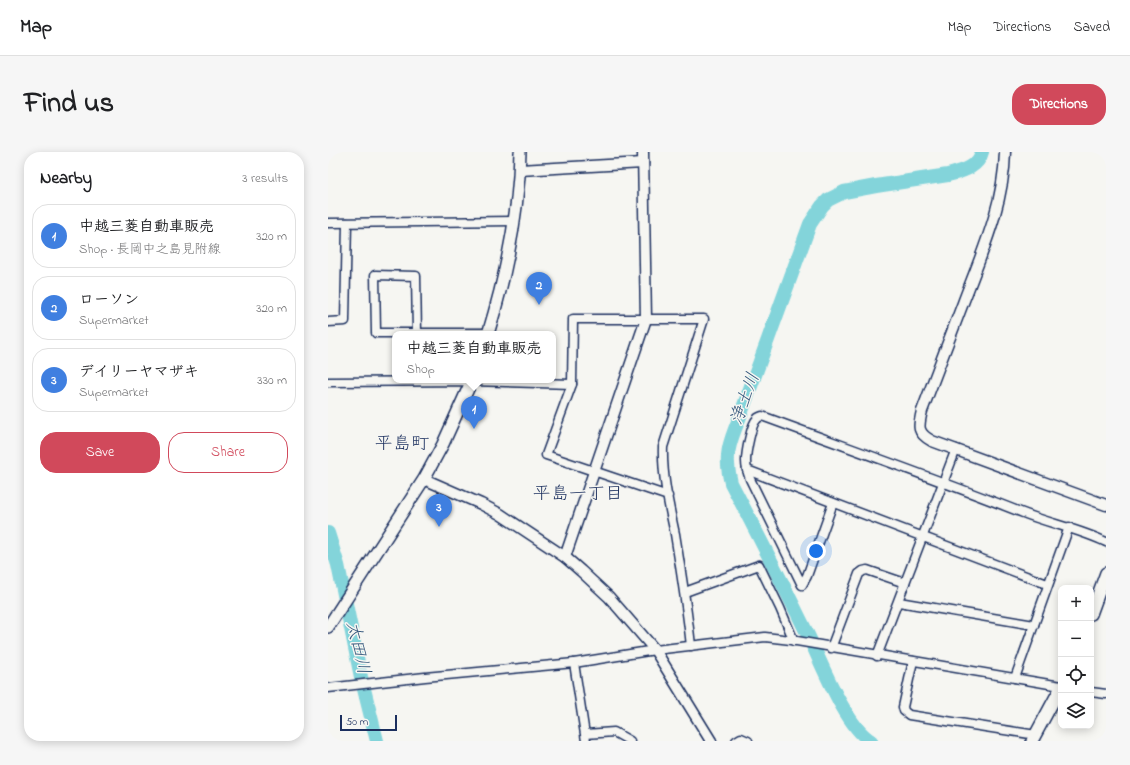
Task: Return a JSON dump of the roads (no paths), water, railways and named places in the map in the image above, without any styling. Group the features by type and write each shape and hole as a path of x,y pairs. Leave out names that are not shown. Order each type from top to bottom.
{"main road":[{"path":"489,331 505,275 515,221 520,170 520,152"},
{"path":"328,627 424,479 443,444 471,383"},
{"path":"1094,606 1106,573"},
{"path":"1034,738 1058,693"}],"street":[{"path":"565,557 646,319 643,152"},
{"path":"1005,152 998,200 992,223 922,411 919,424 921,434 932,442 956,449 1106,505"},
{"path":"520,170 643,163"},
{"path":"328,223 515,221"},
{"path":"328,322 345,321 347,223"},
{"path":"392,333 376,333 375,275 416,276 417,331"},
{"path":"668,496 546,455 572,384 573,319 704,319 663,447 663,467 685,592 692,646"},
{"path":"328,382 392,382"},
{"path":"539,383 572,384"},
{"path":"833,503 807,576 802,585 747,470 746,462 750,439 754,422 757,418 762,416 943,482 1052,524 1069,527 1106,542"},
{"path":"877,656 899,602 956,449"},
{"path":"747,470 1047,584"},
{"path":"424,479 481,504 533,535 565,557 610,598 655,650 711,741"},
{"path":"1015,678 1047,584 1069,527"},
{"path":"685,592 760,565 794,641"},
{"path":"829,647 859,574 868,570 905,583"},
{"path":"899,602 1034,625"},
{"path":"332,688 418,677 574,663 655,650 765,637 1058,686"},
{"path":"913,661 903,707 904,711 909,715 1034,738"},
{"path":"574,663 586,737 614,732 630,741"},
{"path":"1094,692 1106,694"},
{"path":"736,741 741,738 748,741"}],"waterway":[{"name":"浄土川","path":"871,741 862,734 852,722 835,693 799,616 731,483 728,465 730,443 810,224 822,206 828,200 844,192 959,172 969,168 977,162 982,152"},
{"name":"太田川","path":"328,533 338,565 361,677 377,741"}],"place":[{"name":"ローソン","path":"539,305"},
{"name":"中越三菱自動車販売","path":"474,429"},
{"name":"デイリーヤマザキ","path":"439,527"}],"district":[{"name":"平島町","path":"402,445"},
{"name":"平島一丁目","path":"578,495"}]}
